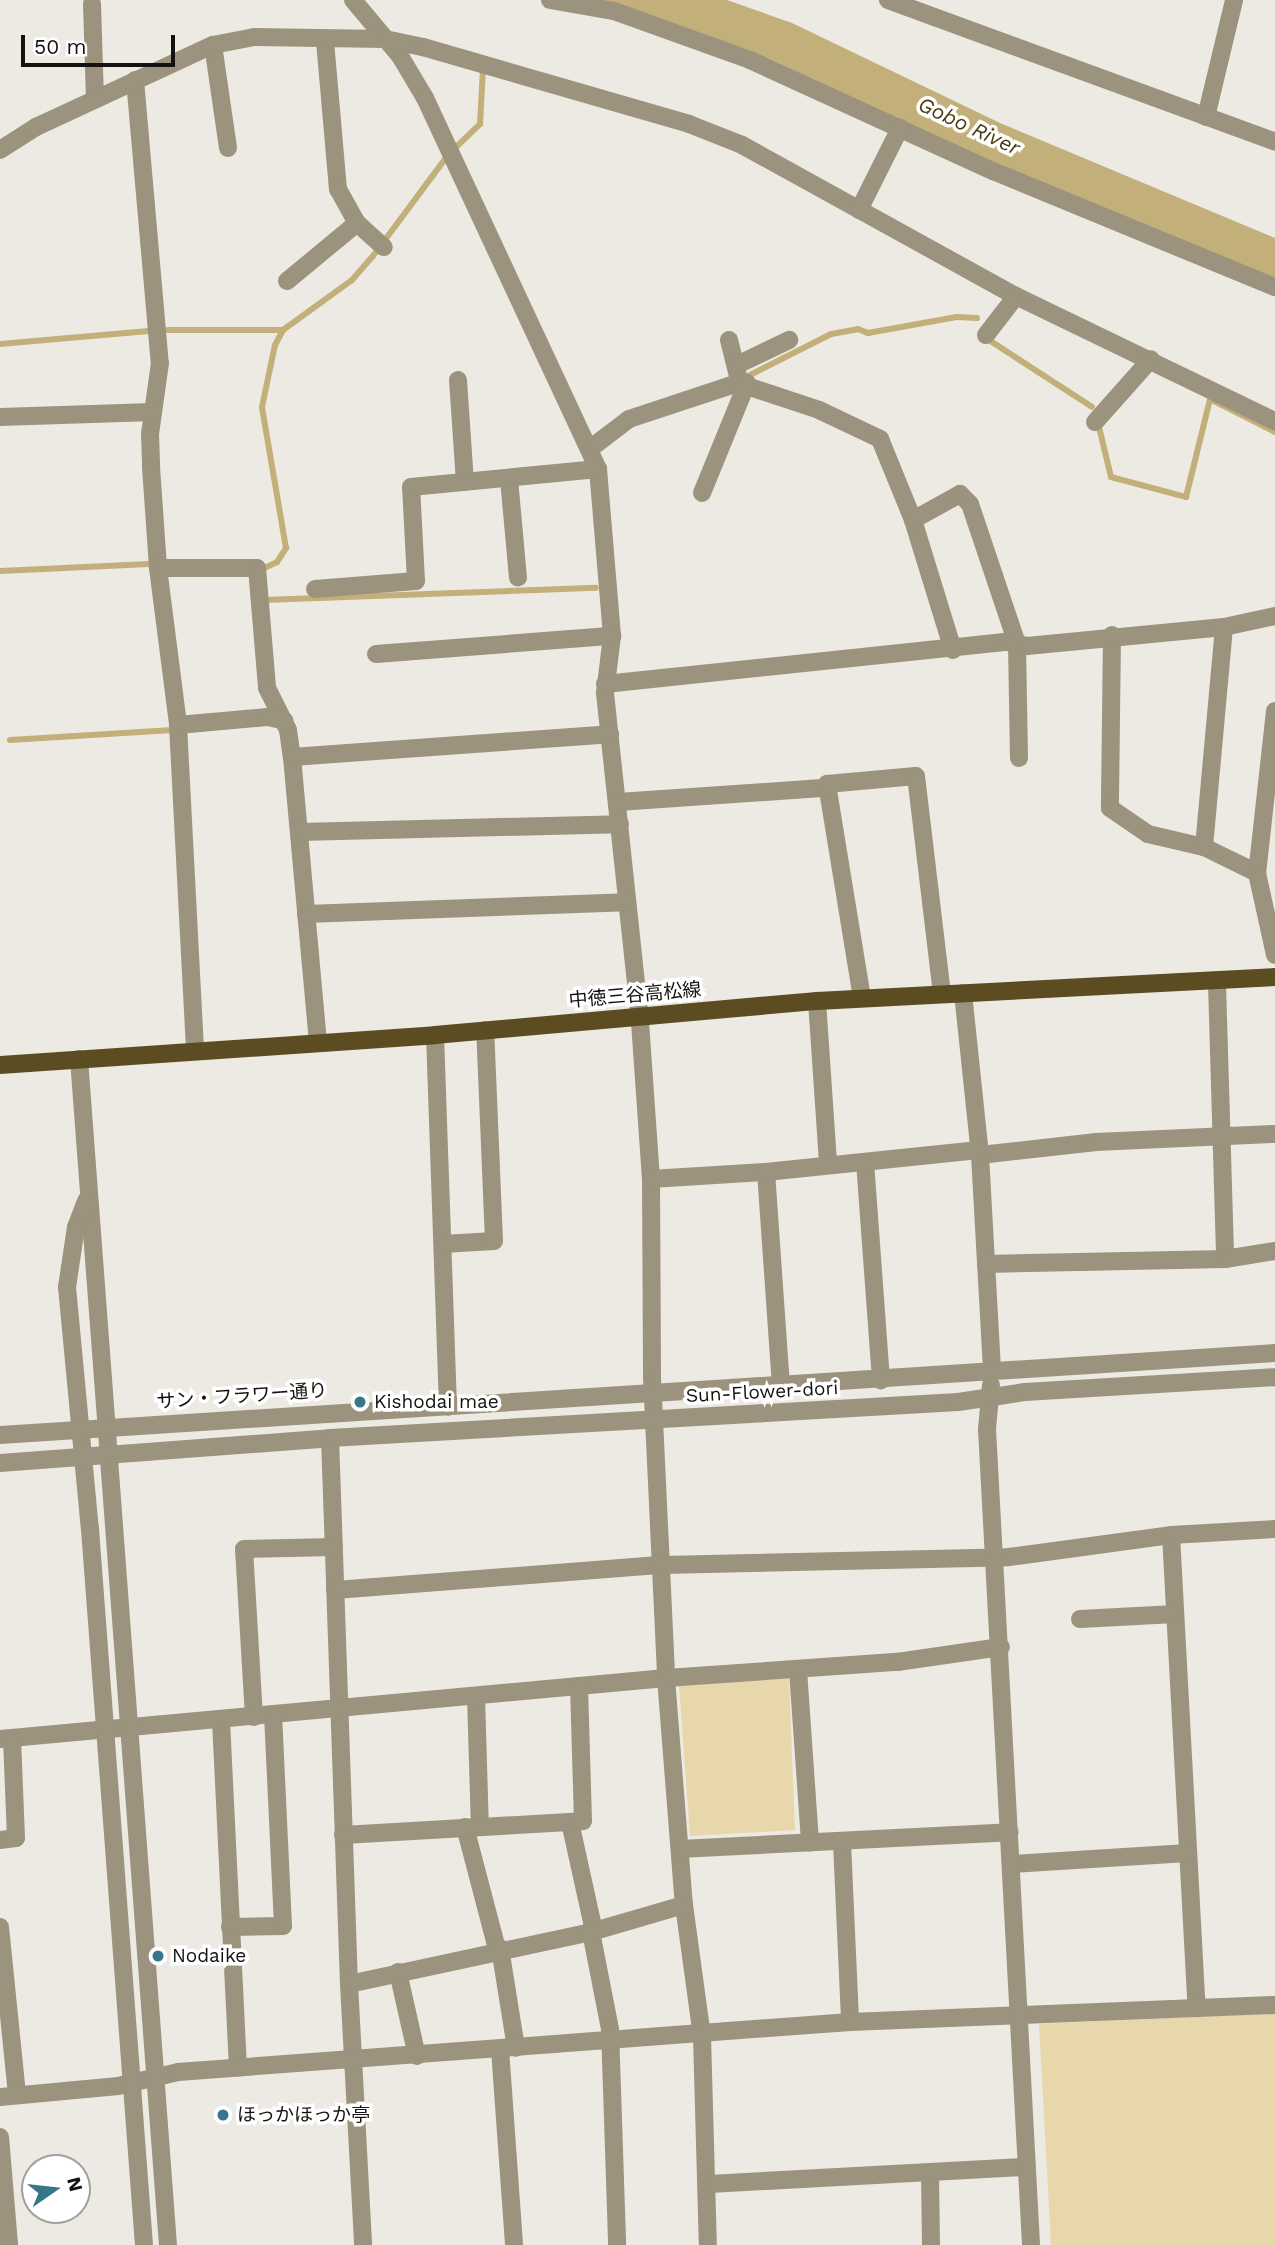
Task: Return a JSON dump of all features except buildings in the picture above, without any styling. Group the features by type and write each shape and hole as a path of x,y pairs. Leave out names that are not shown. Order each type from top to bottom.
{"main road":[{"name":"中徳三谷高松線","path":"0,1065 435,1035 817,1001 942,993 1217,984 1275,977"}],"street":[{"path":"353,0 413,76 440,127 530,331 591,448 598,469 612,636 605,684 640,1016 652,1179 654,1419 666,1678 684,1905 702,2036 709,2184 708,2245"},
{"path":"550,0 614,11 750,60 1181,251 1275,287"},
{"path":"888,0 1275,142"},
{"path":"1206,117 1234,0"},
{"path":"92,4 95,99"},
{"path":"0,149 95,99 213,45 254,37 325,41 384,39 487,64 689,124 742,145 1016,296 1275,421"},
{"path":"325,41 338,189 356,223 384,247"},
{"path":"213,45 228,148"},
{"path":"135,80 160,363 150,434 158,568 178,726 195,1051"},
{"path":"859,210 900,128"},
{"path":"287,281 356,223"},
{"path":"986,335 1016,296"},
{"path":"702,493 741,377 729,340"},
{"path":"591,448 629,419 741,377 789,340"},
{"path":"1095,422 1151,359"},
{"path":"741,377 880,439 913,520 954,650"},
{"path":"458,380 465,482"},
{"path":"0,416 153,412"},
{"path":"315,589 416,581 411,487 598,469"},
{"path":"509,479 518,578"},
{"path":"913,520 960,494 970,504 1017,644 1019,758"},
{"path":"158,568 257,568 267,688 285,721 292,757 318,1041"},
{"path":"605,684 1112,635 1224,627 1275,616"},
{"path":"1204,847 1224,627"},
{"path":"1112,635 1111,808 1148,834 1204,847 1257,873"},
{"path":"376,653 612,636"},
{"path":"1275,711 1257,873 1275,955"},
{"path":"178,726 268,717 285,721"},
{"path":"292,757 610,734"},
{"path":"862,998 826,788 827,784 916,776 942,993"},
{"path":"618,802 826,788"},
{"path":"300,832 620,824"},
{"path":"306,914 626,902"},
{"path":"1217,984 1225,1259"},
{"path":"963,993 979,1153 992,1372 987,1429 1022,2014 1031,2245"},
{"path":"817,1001 828,1164"},
{"path":"443,1244 494,1241 485,1030"},
{"path":"435,1035 448,1407"},
{"path":"79,1059 87,1198 131,1729 168,2245"},
{"path":"652,1179 766,1172 828,1164 1096,1142 1275,1133"},
{"path":"865,1161 881,1380 1275,1353"},
{"path":"766,1172 781,1385"},
{"path":"87,1198 76,1227 67,1286 84,1456 144,2245"},
{"path":"986,1265 1225,1259 1275,1251"},
{"name":"Sun-Flower-dori","path":"654,1419 1275,1377"},
{"name":"サン・フラワー通り","path":"0,1436 106,1427 881,1380"},
{"path":"0,1462 330,1438 654,1419"},
{"path":"330,1438 349,1984 363,2245"},
{"path":"335,1590 662,1565 995,1557 1171,1535 1275,1529"},
{"path":"1171,1535 1196,2008"},
{"path":"254,1717 244,1549 334,1547"},
{"path":"1080,1619 1175,1614"},
{"path":"0,1840 16,1838 6,1739 273,1717 340,1707 666,1678 798,1670 1001,1647"},
{"path":"798,1670 810,1843"},
{"path":"343,1835 583,1821 579,1686"},
{"path":"476,1696 472,1827 498,1949 508,2048 514,2245"},
{"path":"230,1927 283,1926 273,1717"},
{"path":"221,1721 238,2068"},
{"path":"570,1822 610,2040 617,2245"},
{"path":"680,1849 842,1843 1010,1832"},
{"path":"842,1843 850,2022"},
{"path":"1012,1864 1188,1853"},
{"path":"349,1984 498,1949 592,1931 684,1905"},
{"path":"0,1927 9,2096 238,2068 610,2040 702,2036 850,2022 1275,2005"},
{"path":"398,1972 416,2056"},
{"path":"0,2137 9,2245"},
{"path":"709,2184 1027,2167"},
{"path":"930,2174 931,2245"}],"shaded area":[{"path":"789,1678 795,1830 690,1836 679,1685"},
{"path":"1275,2013 1275,2245 1051,2245 1039,2024"}],"water":[{"name":"Gobo River","path":"585,0 727,0 792,23 1000,123 1275,238 1275,283 924,133 770,59"}],"waterway":[{"path":"453,150 480,124 483,69"},
{"path":"258,571 277,562 286,548 262,407 275,345 283,330 352,280 448,155"},
{"path":"744,378 831,334 858,329 868,333 957,317 977,318"},
{"path":"168,330 283,330"},
{"path":"0,344 148,331"},
{"path":"992,342 1092,407"},
{"path":"1099,427 1111,477 1186,497 1210,399 1275,432"},
{"path":"0,571 149,564"},
{"path":"264,600 596,588"},
{"path":"10,740 173,730"}],"place":[{"name":"Kishodai mae","path":"360,1402"},
{"name":"Nodaike","path":"158,1956"},
{"name":"ほっかほっか亭","path":"223,2115"}]}
